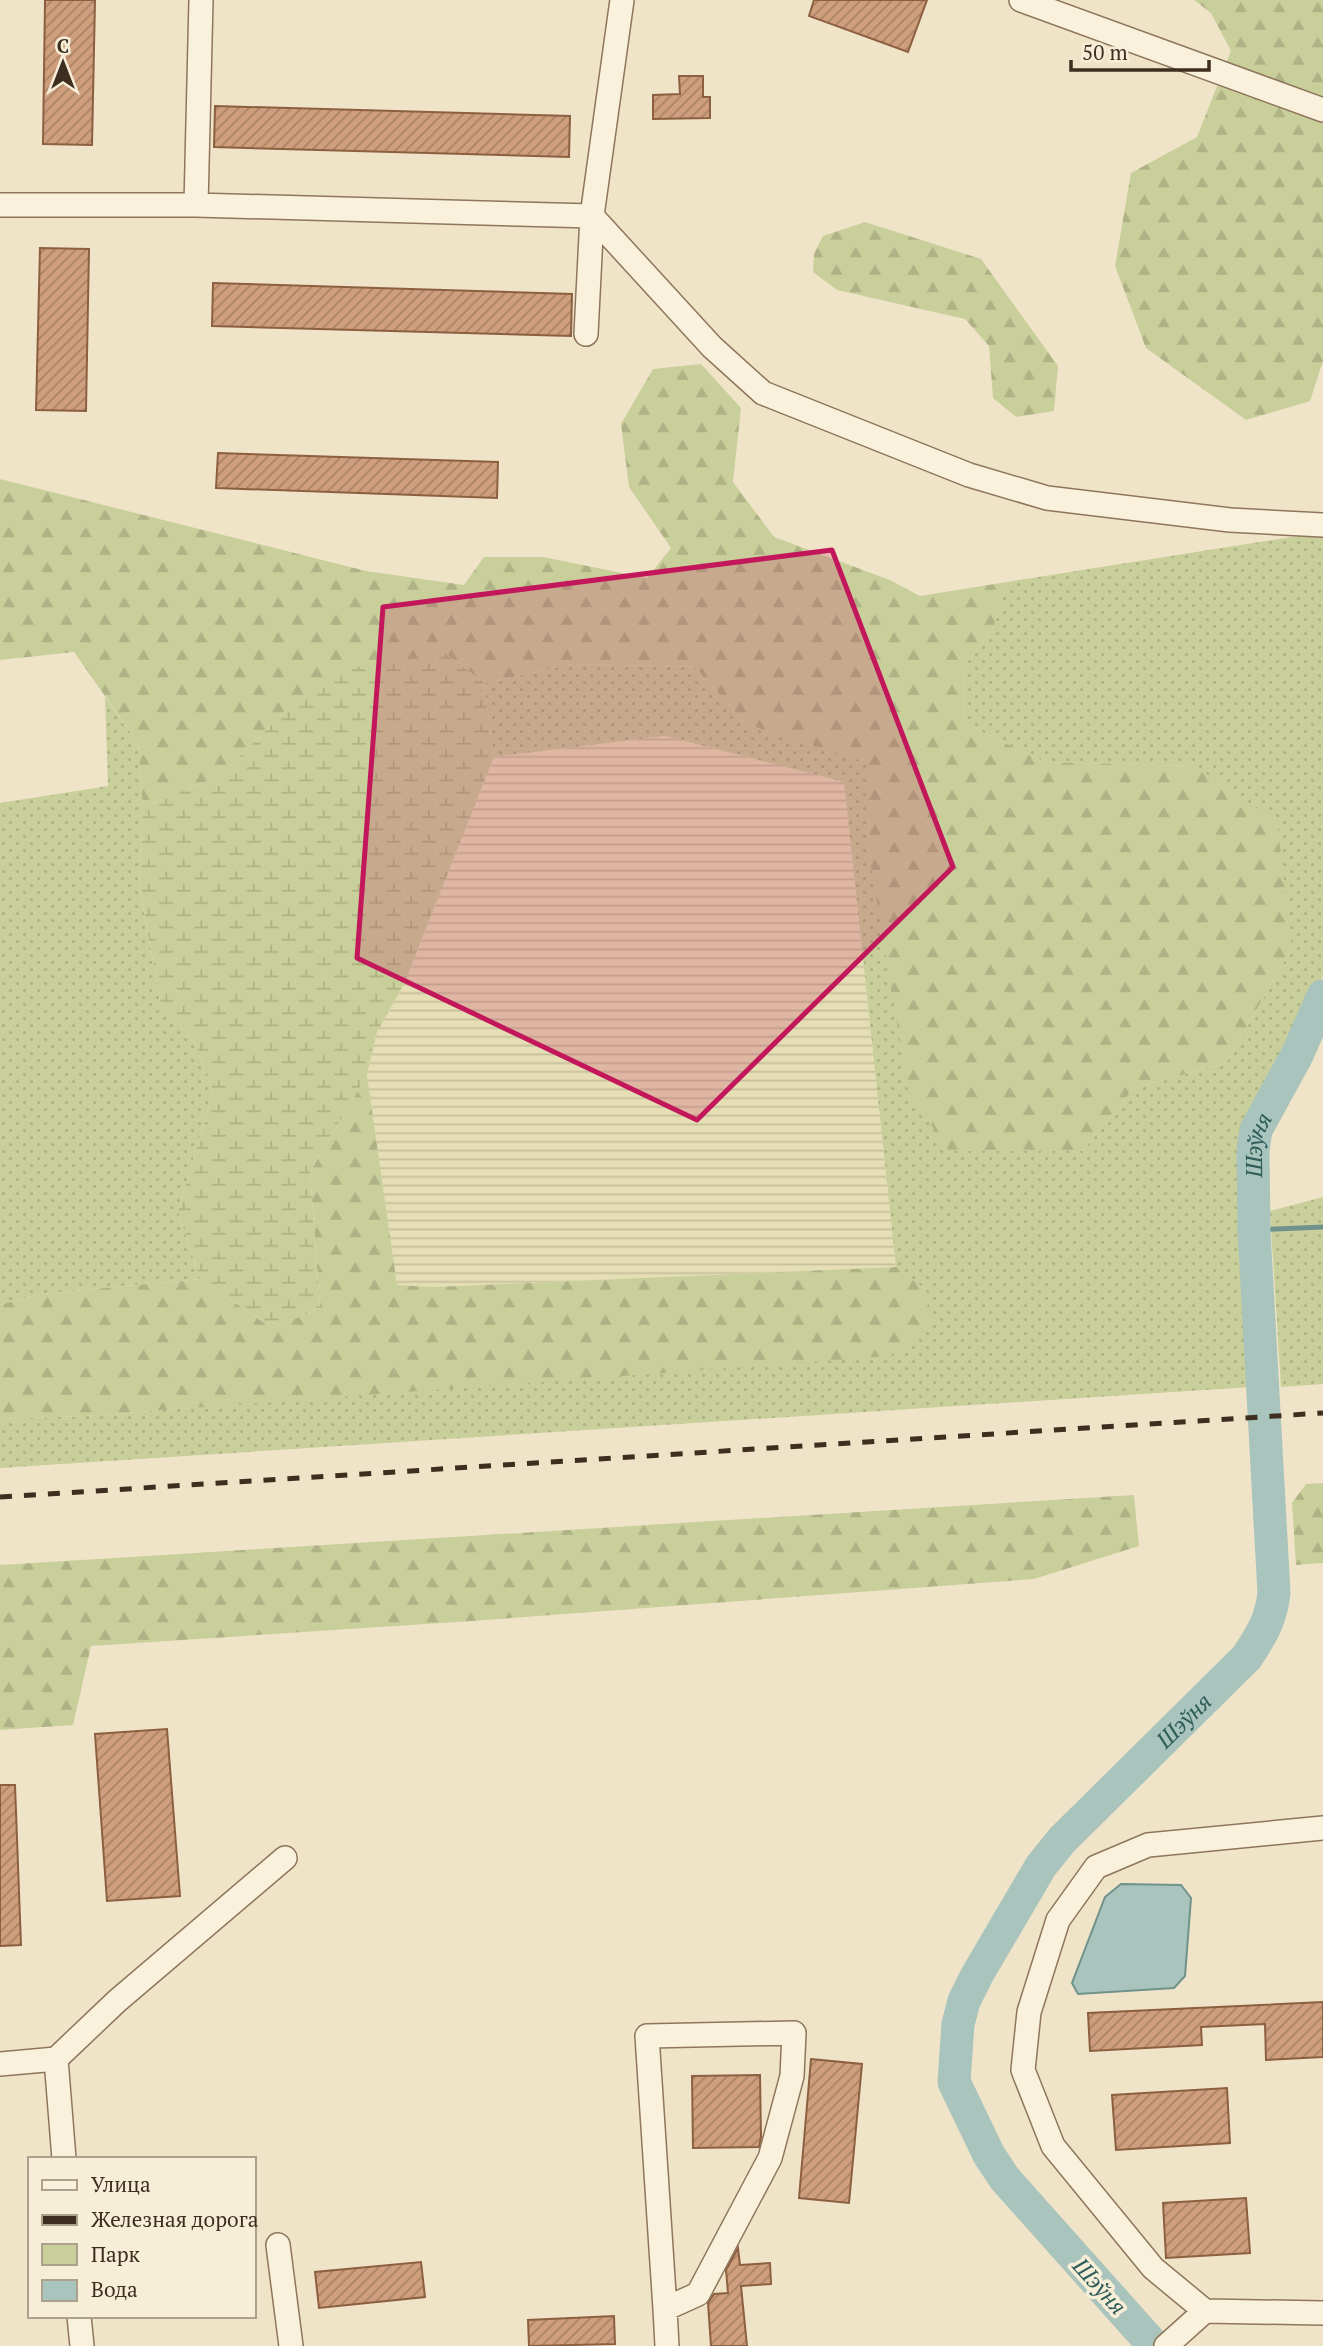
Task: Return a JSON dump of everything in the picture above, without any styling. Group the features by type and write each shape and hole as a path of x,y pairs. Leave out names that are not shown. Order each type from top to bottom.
{"street":[{"path":"196,205 201,0"},
{"path":"586,334 592,216 622,0"},
{"path":"1021,0 1323,110"},
{"path":"0,205 196,205 592,216 712,347 763,393 969,475 1047,498 1230,520 1323,525"},
{"path":"1323,1828 1148,1845 1096,1867 1058,1920 1029,2012 1023,2070 1053,2146 1153,2269 1205,2311 1323,2313"},
{"path":"0,2064 56,2059 117,2001 285,1858"},
{"path":"665,2309 698,2294 771,2158 792,2076 794,2033 647,2036 667,2346"},
{"path":"56,2059 64,2157"},
{"path":"278,2245 291,2346"},
{"path":"1166,2346 1205,2311"},
{"path":"79,2318 82,2346"}],"highlighted area":[{"path":"832,550 953,867 697,1120 357,958 383,607"}],"shaded area":[{"path":"665,736 844,782 896,1267 435,1287 397,1285 367,1076 377,1032 404,984 494,757"}],"green space":[{"path":"1194,0 1323,0 1323,361 1310,401 1246,420 1146,348 1115,266 1131,173 1197,137 1231,51 1211,13"},
{"path":"865,222 981,259 1058,366 1054,411 1016,417 993,398 989,346 965,319 837,290 813,272 814,254 823,236"},
{"path":"701,364 741,408 733,482 774,537 890,580 920,596 1007,582 993,629 964,666 965,724 1045,762 1195,766 1277,822 1292,948 1226,1063 1134,1088 1083,1151 949,1151 908,1090 868,848 869,763 746,724 695,667 573,664 484,683 445,653 292,704 221,775 143,808 138,743 74,652 0,660 0,479 366,571 464,585 484,557 543,557 647,578 671,548 629,487 621,424 653,369"},
{"path":"1323,532 1323,976 1242,1131 1240,1174 1251,1387 0,1468 0,1419 86,1416 490,1385 926,1290 896,1267 844,782 665,736 494,757 484,683 573,664 695,667 746,724 870,763 868,848 1083,1151 1134,1088 1226,1063 1292,948 1195,766 1045,762 965,724 964,666 993,629 1007,582"},
{"path":"445,653 484,683 494,757 404,984 377,1032 367,1075 310,1172 320,1308 272,1328 200,1279 178,1211 213,1092 194,1041 160,1001 139,884 143,808 221,775 292,704 347,669"},
{"path":"105,697 138,743 143,808 139,884 160,1001 194,1041 213,1092 178,1211 200,1279 40,1294 0,1305 0,803 108,786"},
{"path":"367,1075 397,1285 435,1287 896,1267 926,1290 933,1326 890,1356 86,1416 0,1419 0,1305 40,1294 200,1279 272,1328 320,1308 310,1172"},
{"path":"1323,1197 1323,1384 1281,1387 1270,1211"},
{"path":"1323,1483 1323,1563 1296,1565 1292,1503 1306,1484"},
{"path":"1134,1495 1139,1546 1034,1579 91,1646 73,1725 0,1730 0,1565"}],"water":[{"path":"1121,1884 1181,1885 1191,1898 1185,1976 1174,1988 1078,1994 1072,1983 1105,1897"}],"building":[{"path":"45,0 95,0 92,145 43,144"},
{"path":"814,0 927,0 908,52 809,16"},
{"path":"679,76 703,76 703,97 710,97 710,118 653,119 653,95 680,94"},
{"path":"215,106 570,116 569,157 214,147"},
{"path":"40,248 89,249 86,411 36,410"},
{"path":"213,283 572,294 571,336 212,326"},
{"path":"218,453 498,462 497,498 216,488"},
{"path":"167,1729 180,1896 107,1901 95,1734"},
{"path":"0,1785 15,1785 21,1945 0,1946"},
{"path":"1323,2002 1323,2057 1266,2060 1265,2024 1201,2027 1202,2045 1090,2051 1088,2013"},
{"path":"811,2059 862,2064 849,2203 799,2198"},
{"path":"760,2075 759,2147 693,2148 692,2076"},
{"path":"1227,2088 1230,2143 1116,2150 1112,2095"},
{"path":"1246,2198 1250,2253 1166,2258 1163,2203"},
{"path":"738,2248 740,2265 770,2263 771,2284 741,2286 747,2346 711,2346 708,2303 714,2294 728,2293 726,2270"},
{"path":"421,2262 425,2297 319,2308 315,2272"},
{"path":"614,2316 615,2344 529,2346 528,2320"}],"waterway":[{"name":"Шэўня","path":"1154,2346 1005,2179 989,2155 954,2082 958,2024 964,2001 977,1975 1041,1866 1062,1840 1247,1657 1268,1619 1274,1593 1254,1230 1253,1150 1256,1130 1297,1055 1323,996"},
{"path":"1254,1230 1323,1227"}],"railway":[{"path":"0,1497 1323,1413"}]}
